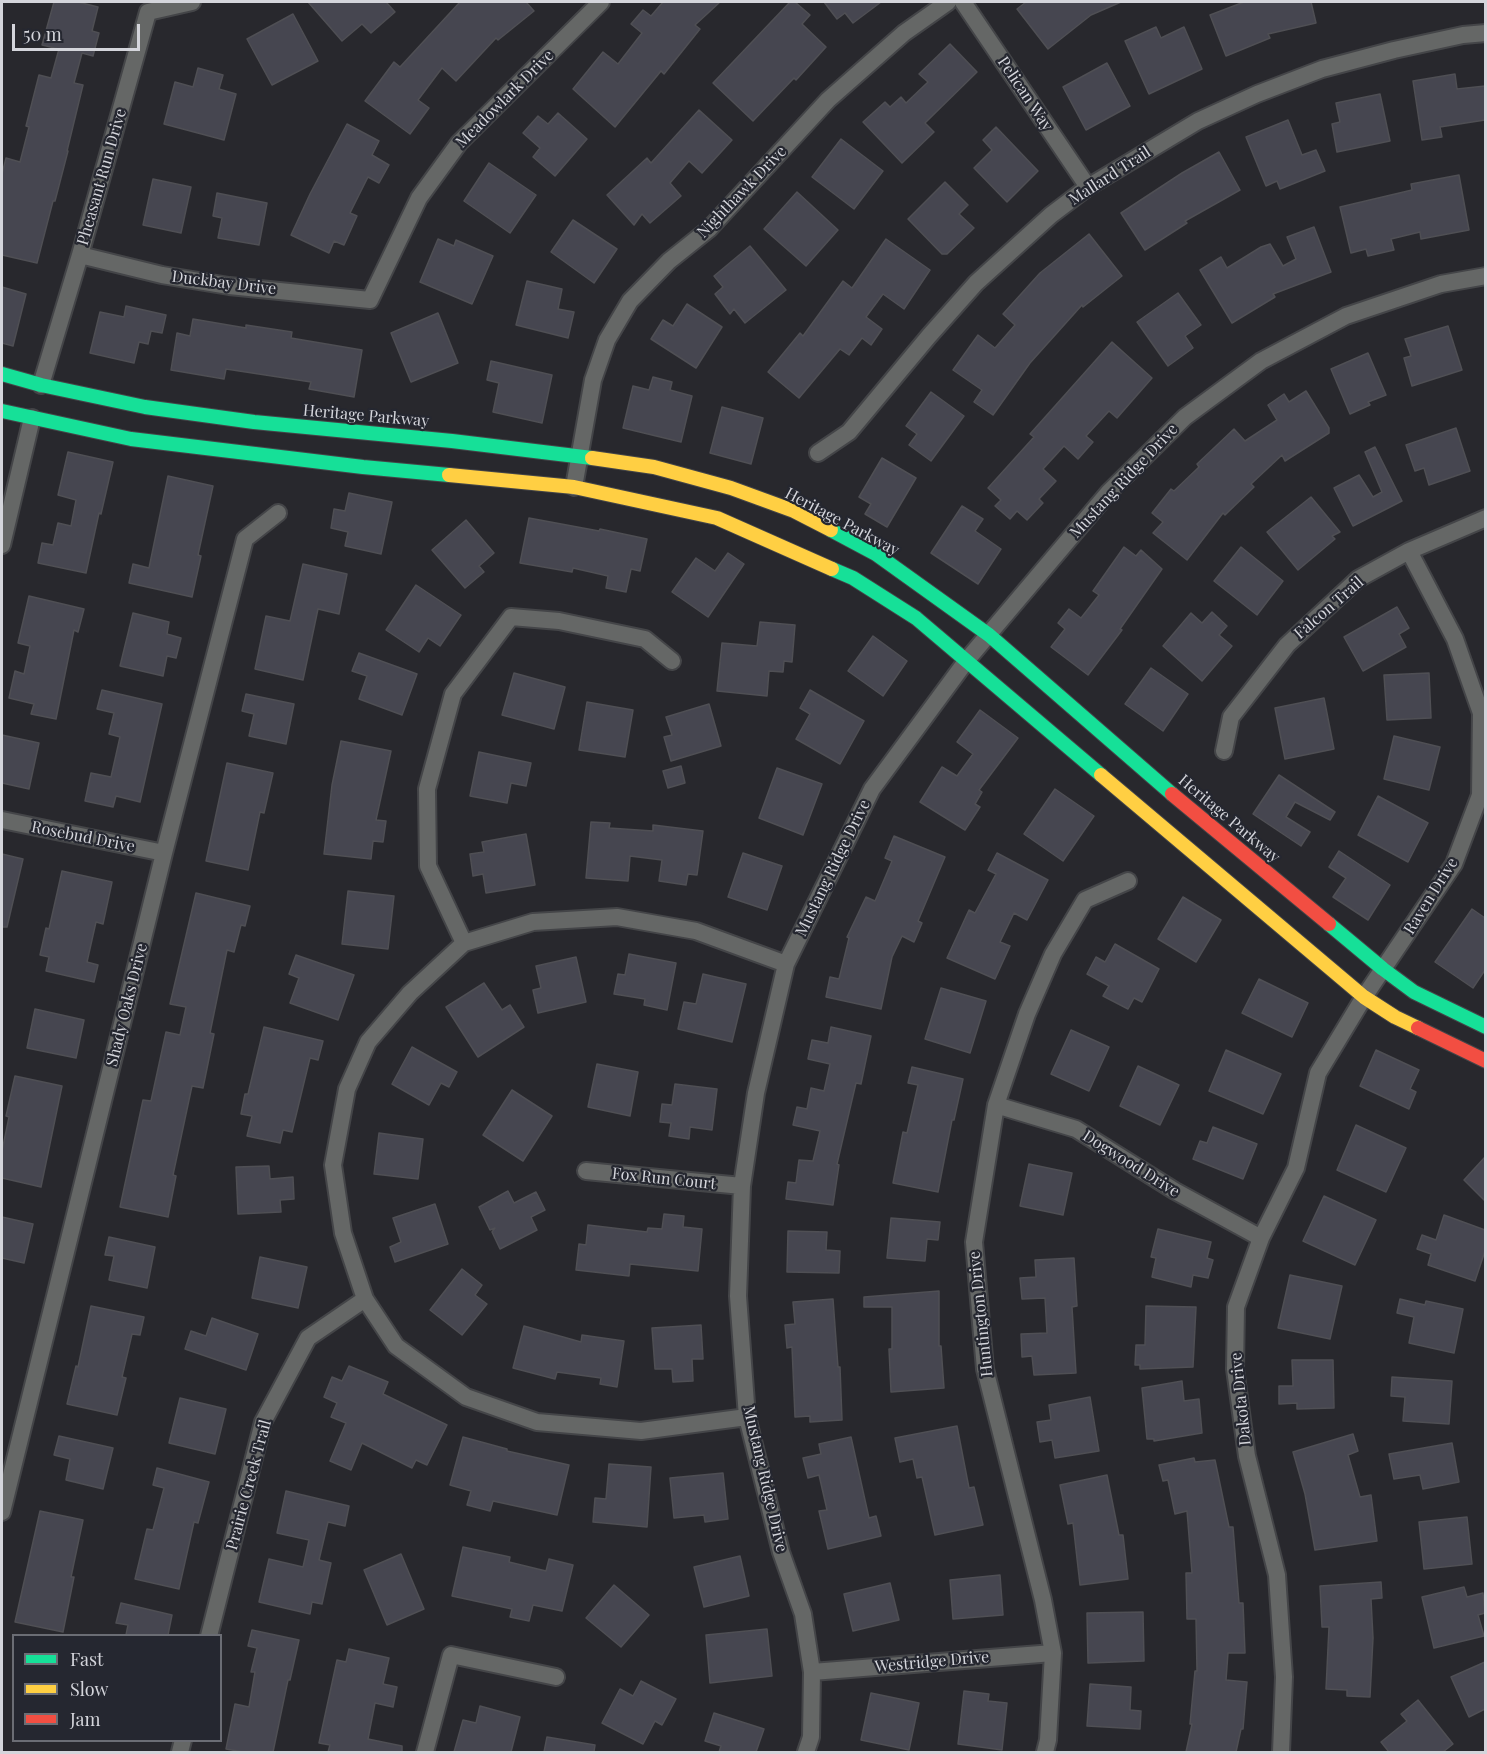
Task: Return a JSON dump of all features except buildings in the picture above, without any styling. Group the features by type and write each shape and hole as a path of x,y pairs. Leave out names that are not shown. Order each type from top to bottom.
{"main road":[{"name":"Heritage Parkway","path":"2,374 41,385 145,407 254,422 579,456 654,467 731,488 794,511 876,554 989,635 1161,785 1383,969 1414,992 1485,1027"},
{"path":"2,411 131,439 363,467 574,487 717,518 770,541 853,578 916,618 1364,997 1395,1017 1485,1061"}],"street":[{"name":"Pheasant Run Drive","path":"41,385 148,12 192,2"},
{"name":"Meadowlark Drive","path":"370,300 419,198 459,143 601,2"},
{"name":"Nighthawk Drive","path":"574,487 593,380 608,340 630,301 669,261 710,230 828,100 904,33 948,2"},
{"name":"Pelican Way","path":"963,2 1088,187"},
{"name":"Mallard Trail","path":"818,453 849,432 976,283 1051,215 1088,187 1198,121 1257,94 1322,69 1394,50 1463,35 1485,33"},
{"name":"Duckbay Drive","path":"80,255 162,275 229,285 370,300"},
{"name":"Mustang Ridge Drive","path":"806,1752 812,1737 812,1672 803,1614 781,1552 747,1417 738,1296 742,1186 756,1093 786,964 872,789 968,660 1109,492 1185,417 1261,361 1346,316 1441,284 1485,276"},
{"path":"2,545 32,418"},
{"name":"Shady Oaks Drive","path":"2,1512 164,853 245,539 278,513"},
{"name":"Falcon Trail","path":"1224,751 1231,717 1287,645 1358,579 1408,551 1485,518"},
{"name":"Raven Drive","path":"1364,997 1454,864 1480,795 1481,713 1455,639 1408,551"},
{"path":"464,943 428,866 427,789 453,694 511,617 559,621 645,639 672,661"},
{"name":"Rosebud Drive","path":"2,820 164,853"},
{"name":"Huntington Drive","path":"1045,1752 1048,1740 1053,1653 1043,1600 985,1369 974,1242 996,1105 1027,1014 1053,954 1085,900 1128,881"},
{"path":"747,1417 641,1431 537,1422 466,1397 396,1346 365,1299 343,1233 333,1165 347,1089 368,1042 410,993 464,943 533,922 617,917 696,931 786,964"},
{"name":"Dakota Drive","path":"1281,1752 1284,1677 1277,1575 1248,1456 1235,1369 1236,1306 1261,1238 1296,1168 1318,1073 1364,997"},
{"name":"Dogwood Drive","path":"996,1105 1076,1129 1175,1191 1261,1238"},
{"name":"Fox Run Court","path":"586,1171 742,1186"},
{"name":"Prairie Creek Trail","path":"209,1634 263,1422 308,1338 365,1299"},
{"name":"Westridge Drive","path":"812,1672 1053,1653"},
{"path":"425,1752 451,1655 556,1677"}],"traffic: fast":[{"path":"2,374 41,385 145,407 254,422 452,441 592,458"},
{"path":"2,411 131,439 449,475"},
{"path":"831,530 876,554 989,635 1172,794"},
{"path":"832,569 853,578 916,618 1101,775"},
{"path":"1329,924 1414,992 1486,1027"}],"traffic: slow":[{"path":"592,458 654,467 731,488 794,511 831,530"},
{"path":"449,475 574,487 717,518 832,569"},
{"path":"1101,775 1364,997 1395,1017 1418,1028"}],"traffic: jam":[{"path":"1172,794 1329,924"},
{"path":"1418,1028 1486,1061"}]}
